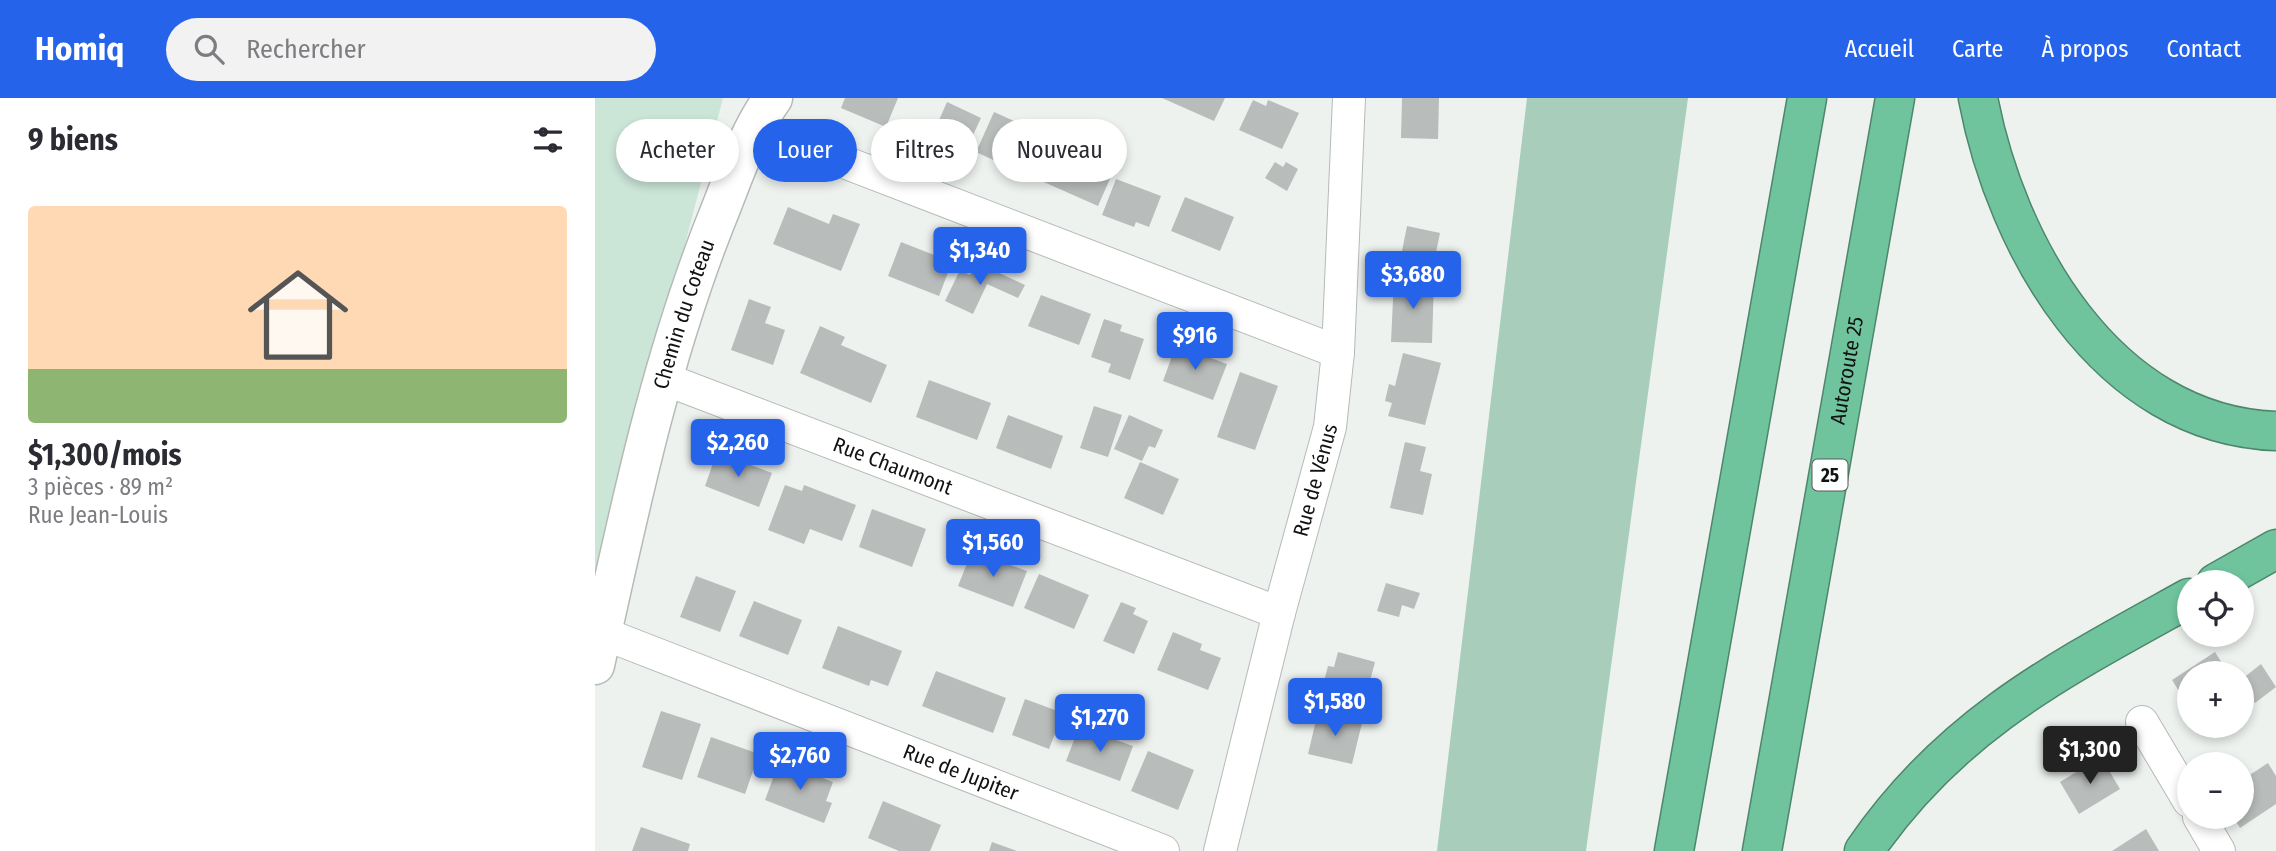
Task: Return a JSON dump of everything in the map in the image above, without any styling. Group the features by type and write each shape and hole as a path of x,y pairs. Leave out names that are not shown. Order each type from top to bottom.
{"highway":[{"path":"1780,258 1792,98"},
{"path":"1674,851 1807,98"},
{"name":"Autoroute 25","path":"1762,851 1895,98"},
{"path":"1978,98 1991,157 2015,217 2046,277 2088,334 2130,376 2175,405 2228,425 2276,431"},
{"path":"2240,570 2276,550"},
{"path":"1864,851 1921,778 1993,714 2047,678 2177,605"}],"street":[{"name":"Rue de Vénus","path":"1220,851 1279,613 1330,427 1338,352 1349,98"},
{"path":"764,110 792,142 1338,352"},
{"name":"Chemin du Coteau","path":"599,649 662,378 704,251 764,110"},
{"name":"Rue Chaumont","path":"662,378 1279,613"},
{"name":"Rue de Jupiter","path":"599,649 1163,851"},
{"path":"2142,722 2177,781"},
{"path":"2206,829 2219,851"}],"green space":[{"path":"595,98 723,98 718,119 616,119 616,182 701,182 595,590"},
{"path":"1527,98 1688,98 1586,851 1437,851"}],"building":[{"path":"845,98 898,98 889,119 871,121 841,108"},
{"path":"1162,98 1225,98 1214,121"},
{"path":"1402,98 1439,98 1438,139 1401,138"},
{"path":"1253,100 1266,106 1268,100 1299,113 1282,149 1239,130"},
{"path":"947,102 981,118 978,124 978,119 940,119"},
{"path":"994,112 1010,119 992,119 992,159 978,153"},
{"path":"1275,162 1283,167 1286,162 1298,169 1287,191 1265,178"},
{"path":"1044,182 1109,182 1098,206"},
{"path":"1115,182 1124,182 1161,196 1149,227 1136,222 1134,227 1102,215"},
{"path":"1185,197 1234,217 1220,251 1171,231"},
{"path":"788,207 829,224 833,214 860,224 841,271 773,244"},
{"path":"1407,226 1440,233 1433,267 1400,261"},
{"path":"901,242 952,262 939,296 888,276"},
{"path":"976,262 1025,285 1018,298 987,284 973,314 945,301 960,270 970,275"},
{"path":"1394,279 1434,280 1432,343 1391,342"},
{"path":"1041,295 1091,314 1079,345 1028,326"},
{"path":"749,299 771,307 765,323 785,330 773,365 731,350"},
{"path":"1104,319 1122,325 1120,331 1144,339 1130,380 1108,372 1111,364 1091,357"},
{"path":"820,326 845,337 841,345 887,365 871,403 800,373"},
{"path":"1176,345 1227,364 1213,400 1163,381"},
{"path":"1403,353 1441,363 1425,425 1388,416 1392,403 1385,401 1389,384 1395,386"},
{"path":"1240,372 1278,386 1255,450 1217,437"},
{"path":"929,380 991,403 977,440 916,417"},
{"path":"1094,406 1122,415 1108,457 1080,448"},
{"path":"1008,415 1063,436 1051,469 996,448"},
{"path":"1129,415 1163,430 1155,448 1149,446 1142,461 1114,449"},
{"path":"1405,442 1426,447 1420,471 1432,474 1423,515 1390,508"},
{"path":"717,452 772,473 759,507 705,486"},
{"path":"1140,462 1179,479 1163,515 1124,498"},
{"path":"785,485 802,491 804,485 856,505 842,541 810,529 804,544 768,530"},
{"path":"872,509 926,529 912,567 859,547"},
{"path":"972,551 1027,571 1013,607 958,586"},
{"path":"1039,574 1089,595 1074,629 1024,608"},
{"path":"696,576 736,591 720,632 680,617"},
{"path":"1386,583 1420,593 1414,609 1402,605 1399,617 1377,611"},
{"path":"754,601 802,620 788,655 739,636"},
{"path":"1121,602 1136,608 1133,614 1148,621 1134,654 1103,641"},
{"path":"838,626 902,651 888,686 871,680 869,686 822,668"},
{"path":"1173,632 1202,644 1200,650 1221,658 1208,690 1157,670"},
{"path":"1338,652 1375,662 1363,707 1320,696 1328,666 1334,667"},
{"path":"2215,652 2221,661 2201,661"},
{"path":"2261,664 2276,687 2255,703 2254,702 2254,670"},
{"path":"936,671 1006,698 993,733 922,706"},
{"path":"1025,699 1063,713 1049,749 1012,735"},
{"path":"661,711 701,724 682,780 642,767"},
{"path":"1318,712 1362,723 1352,764 1308,754"},
{"path":"1079,727 1133,746 1120,781 1066,761"},
{"path":"711,737 759,754 745,794 697,777"},
{"path":"1148,751 1194,770 1178,810 1131,791"},
{"path":"2101,757 2120,789 2079,814 2060,782"},
{"path":"779,762 833,782 826,801 832,803 824,823 765,800"},
{"path":"2268,763 2276,776 2276,804 2254,819 2254,772"},
{"path":"883,801 941,825 930,851 899,851 868,838"},
{"path":"641,827 690,844 688,851 632,851"},
{"path":"2146,829 2159,851 2112,851"},
{"path":"992,842 1017,851 989,851"}]}
